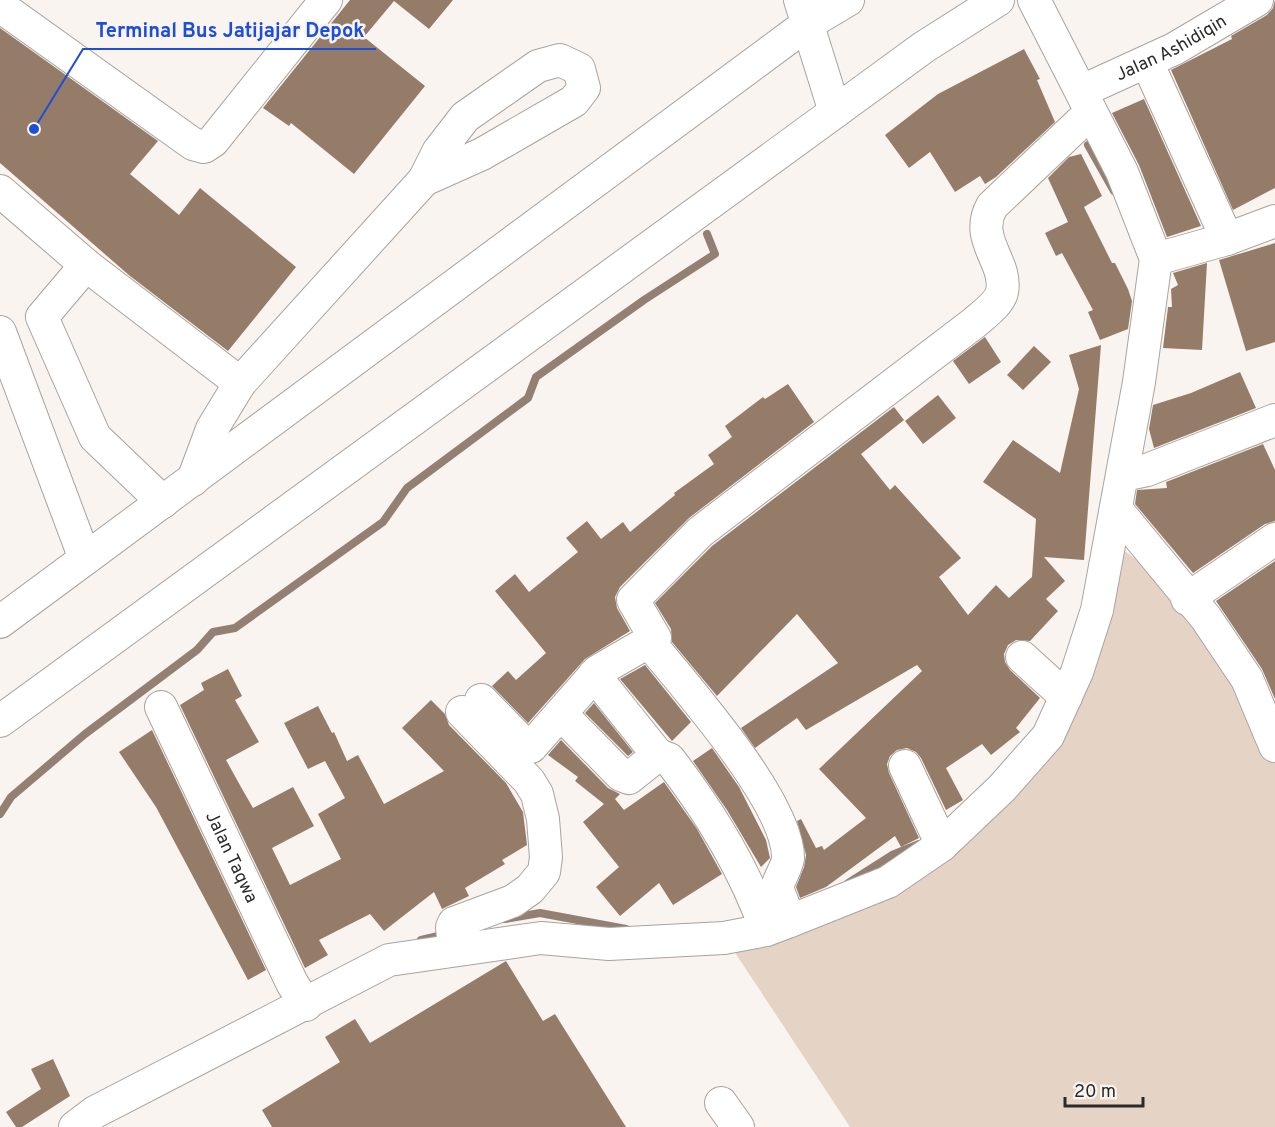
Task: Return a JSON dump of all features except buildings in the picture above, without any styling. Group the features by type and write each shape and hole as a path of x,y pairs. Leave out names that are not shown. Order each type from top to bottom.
{"street":[{"path":"2,4 193,144 204,147 213,141 326,0"},
{"path":"0,622 193,480 803,13 848,0"},
{"path":"0,721 924,47 998,0"},
{"path":"75,1127 95,1112 299,995 389,960 453,939 541,938 609,944 668,943 724,938 775,918 888,882 1002,788 1048,736 1060,692 1097,610 1123,475 1150,313 1156,259 1122,172 1034,0"},
{"name":"Jalan Ashidiqin","path":"649,642 656,636 633,600 700,532 974,323 993,305 1002,293 1001,280 985,229 986,218 992,206 1086,102 1147,62 1257,0"},
{"path":"803,13 835,112"},
{"path":"193,480 212,429 240,383 424,180 438,152 465,117 538,66 560,60 579,69 584,88 574,101 492,148 424,180"},
{"path":"1147,62 1227,239"},
{"path":"0,191 86,265 240,383"},
{"path":"1156,259 1227,239 1275,221"},
{"path":"86,265 42,317 95,437 163,502"},
{"path":"0,332 85,559"},
{"path":"1123,475 1147,470 1275,420"},
{"path":"1116,509 1187,599 1206,618 1247,679 1275,746"},
{"path":"1187,599 1275,539"},
{"path":"453,939 457,920 490,911 513,901 530,889 544,872 546,857 543,819 537,794 472,706 528,746 534,745 594,675 649,642 747,765 779,822 788,855 777,888 775,918"},
{"path":"1022,657 1060,692"},
{"path":"594,675 658,755 669,759 700,799 775,918"},
{"name":"Jalan Taqwa","path":"161,707 299,995"},
{"path":"561,714 621,775 629,778 658,755"},
{"path":"905,766 939,839"}],"shaded area":[{"path":"1118,546 1156,574 1199,627 1265,742 1275,764 1275,1127 850,1127 732,948 793,934 1029,772"}],"waterway":[{"path":"1088,145 1114,191"},
{"path":"0,814 11,797 85,734 197,650 213,632 235,628 383,522 407,488 528,398 536,377 644,300 715,254 707,234"},
{"path":"848,883 892,855 919,844"},
{"path":"505,919 540,913 626,929"},
{"path":"421,940 447,934"}],"place":[{"name":"Terminal Bus Jatijajar Depok","path":"34,129"}]}
